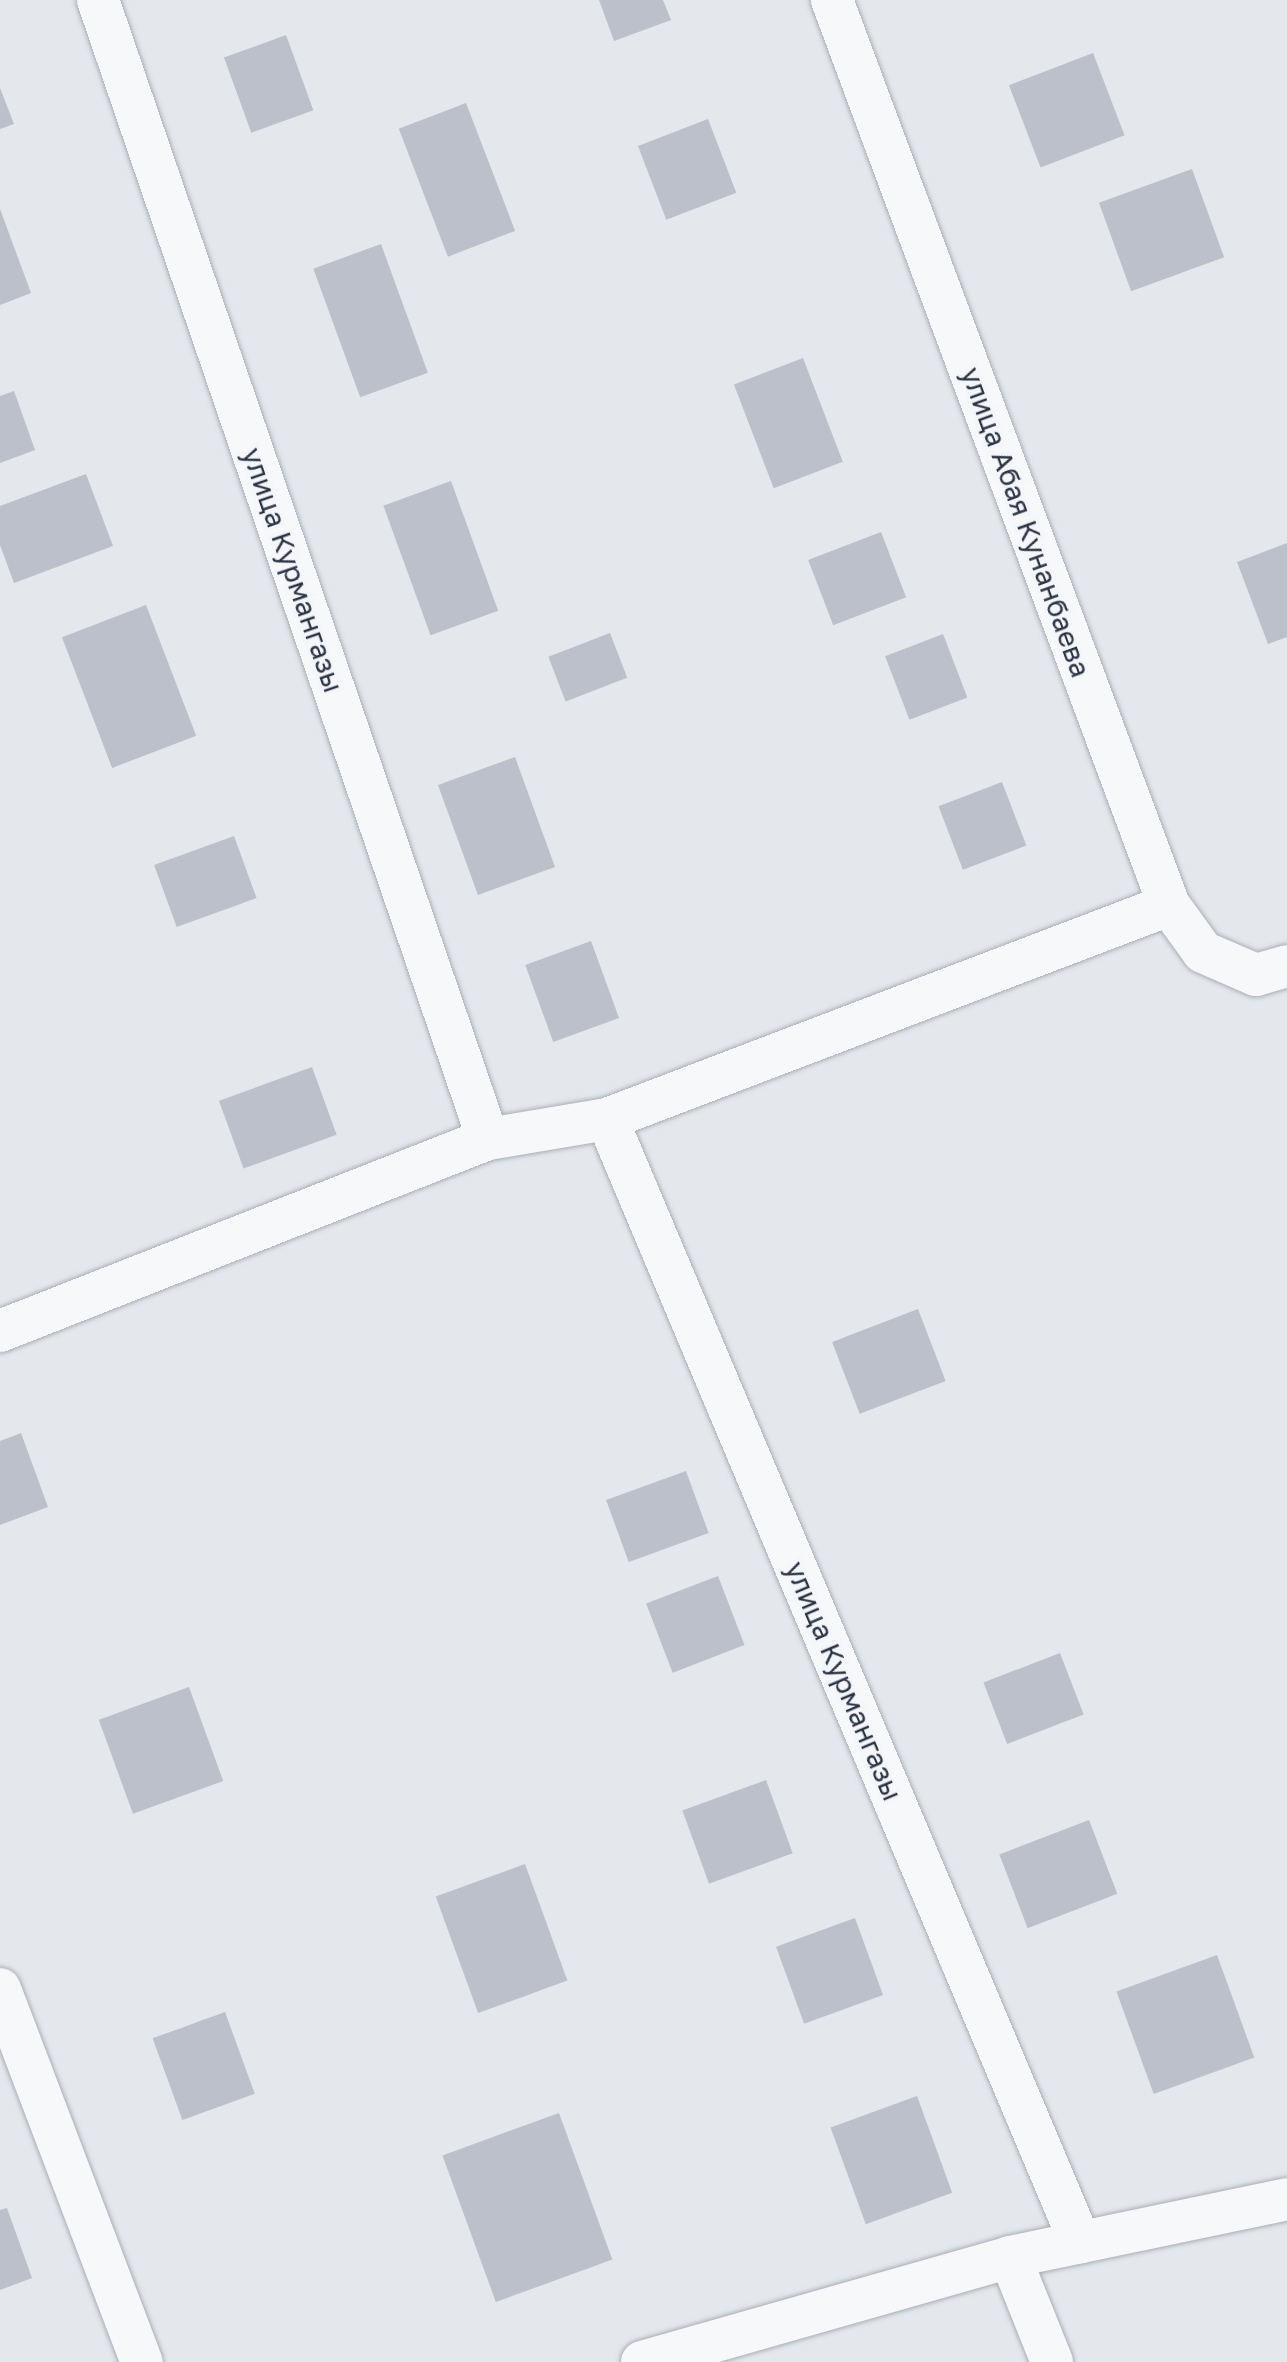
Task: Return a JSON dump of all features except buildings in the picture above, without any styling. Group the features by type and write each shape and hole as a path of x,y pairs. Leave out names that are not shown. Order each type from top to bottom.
{"street":[{"name":"улица Курмангазы","path":"98,0 488,1139"},
{"name":"улица Абая Кунанбаева","path":"832,0 1169,905 1203,952 1256,975 1287,966"},
{"path":"0,1331 488,1139 607,1119 1169,905"},
{"name":"улица Курмангазы","path":"607,1119 1080,2242"},
{"path":"0,1989 10,2047 142,2362"},
{"path":"642,2362 1010,2257 1287,2199"},
{"path":"1010,2257 1052,2362"}]}
